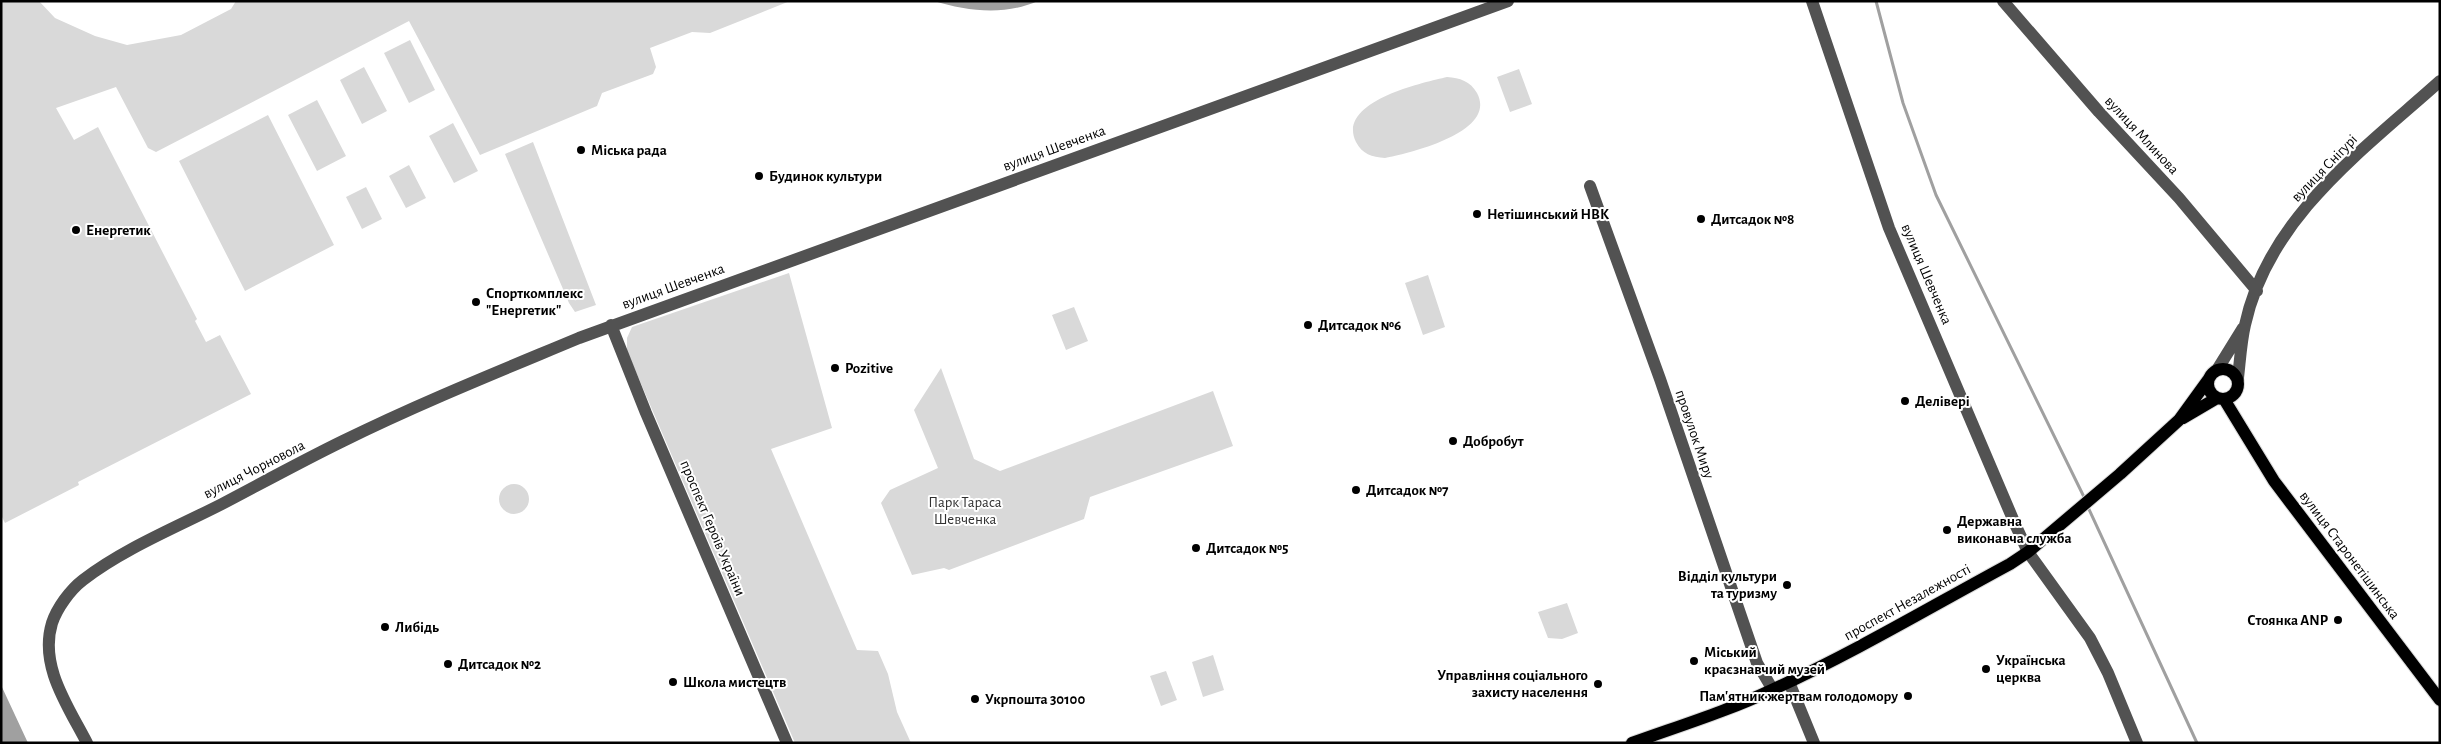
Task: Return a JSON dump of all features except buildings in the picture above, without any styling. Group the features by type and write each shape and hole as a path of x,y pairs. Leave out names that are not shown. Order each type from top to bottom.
{"main road":[{"path":"2179,420 2217,370 2227,369 2238,381 2240,426"},
{"path":"2208,380 2209,390 2220,399"},
{"path":"2179,420 2236,393 2238,381"},
{"name":"вулиця Старонетішинська","path":"2220,399 2240,426 2274,481 2440,700"},
{"name":"проспект Незалежності","path":"1632,743 1773,690 1891,629 2028,552 2120,474 2179,420"}],"street":[{"name":"вулиця Шевченка","path":"611,325 1508,1"},
{"name":"вулиця Шевченка","path":"1812,1 1898,251 2028,552 2090,638 2108,673 2136,743"},
{"name":"вулиця Млинова","path":"2003,1 2099,112 2178,198 2256,292"},
{"name":"вулиця Снігурі","path":"2238,381 2245,324 2264,270 2276,249 2306,206 2352,160 2440,81"},
{"name":"провулок Миру","path":"1590,186 1660,379 1757,663 1773,690"},
{"name":"вулиця Снігурі","path":"2217,370 2245,324"},
{"name":"вулиця Чорновола","path":"87,743 56,684 50,661 48,640 53,622 61,605 82,581 122,556 343,441 446,393 611,325"},
{"name":"проспект Героїв України","path":"611,325 646,414 787,743"},
{"path":"1789,682 1814,743"}],"green space":[{"path":"1,1 39,1 55,18 95,36 127,45 181,35 231,9 236,1 790,1 710,33 692,32 650,48 656,67 653,74 602,93 597,106 480,155 409,21 156,152 148,148 116,87 56,108 74,140 98,127 197,319 195,321 206,342 220,335 251,394 78,482 79,485 5,523 1,515"},
{"path":"410,40 435,90 409,103 384,53"},
{"path":"364,67 387,111 362,124 340,80"},
{"path":"1519,69 1532,104 1510,112 1497,77"},
{"path":"1447,77 1464,81 1477,93 1480,107 1475,119 1464,129 1431,146 1385,158 1368,154 1358,146 1353,128 1358,116 1369,105 1402,90"},
{"path":"317,100 346,156 317,171 288,115"},
{"path":"268,115 334,245 245,291 179,161"},
{"path":"453,123 478,171 454,183 429,136"},
{"path":"533,142 596,305 575,312 569,303 505,154"},
{"path":"409,165 426,198 406,208 389,176"},
{"path":"366,187 382,219 362,229 346,197"},
{"path":"789,273 832,428 771,449 857,650 878,651 888,674 897,712 911,743 795,743 627,351 627,338 632,327"},
{"path":"1428,275 1445,327 1423,335 1405,283"},
{"path":"1074,307 1088,341 1066,350 1052,315"},
{"name":"Парк Тараса Шевченка","path":"941,368 974,459 1000,471 1213,391 1233,446 1090,497 1084,519 949,570 944,568 912,575 881,503 890,490 938,468 914,410"},
{"path":"514,484 520,485 528,493 528,505 520,513 514,514 508,513 500,505 499,499 500,493 508,485"},
{"path":"1567,603 1578,633 1562,639 1548,638 1538,612"},
{"path":"1213,655 1224,690 1203,697 1192,662"},
{"path":"1166,671 1177,700 1161,706 1150,676"}],"shaded area":[{"path":"934,1 1038,1 1012,9 986,10 959,7"},
{"path":"1,685 28,743 1,743"}],"waterway":[{"path":"1876,1 1903,103 1936,195 2085,499"},
{"path":"2087,505 2197,743"}],"place":[{"name":"Міська рада","path":"581,150"},
{"name":"Будинок культури","path":"759,176"},
{"name":"Нетішинський НВК","path":"1477,214"},
{"name":"Дитсадок №8","path":"1701,219"},
{"name":"Енергетик","path":"76,230"},
{"name":"Спорткомплекс \"Енергетик\"","path":"476,302"},
{"name":"Дитсадок №6","path":"1308,325"},
{"name":"Pozitive","path":"835,368"},
{"name":"Делівері","path":"1905,401"},
{"name":"Добробут","path":"1453,441"},
{"name":"Дитсадок №7","path":"1356,490"},
{"name":"Державна виконавча служба","path":"1947,530"},
{"name":"Дитсадок №5","path":"1196,548"},
{"name":"Відділ культури та туризму","path":"1787,585"},
{"name":"Стоянка ANP","path":"2338,620"},
{"name":"Либідь","path":"385,627"},
{"name":"Міський краєзнавчий музей","path":"1694,661"},
{"name":"Дитсадок №2","path":"448,664"},
{"name":"Українська церква","path":"1986,669"},
{"name":"Школа мистецтв","path":"673,682"},
{"name":"Управління соціального захисту населення","path":"1598,684"},
{"name":"Пам'ятник жертвам голодомору","path":"1908,696"},
{"name":"Укрпошта 30100","path":"975,699"}]}
